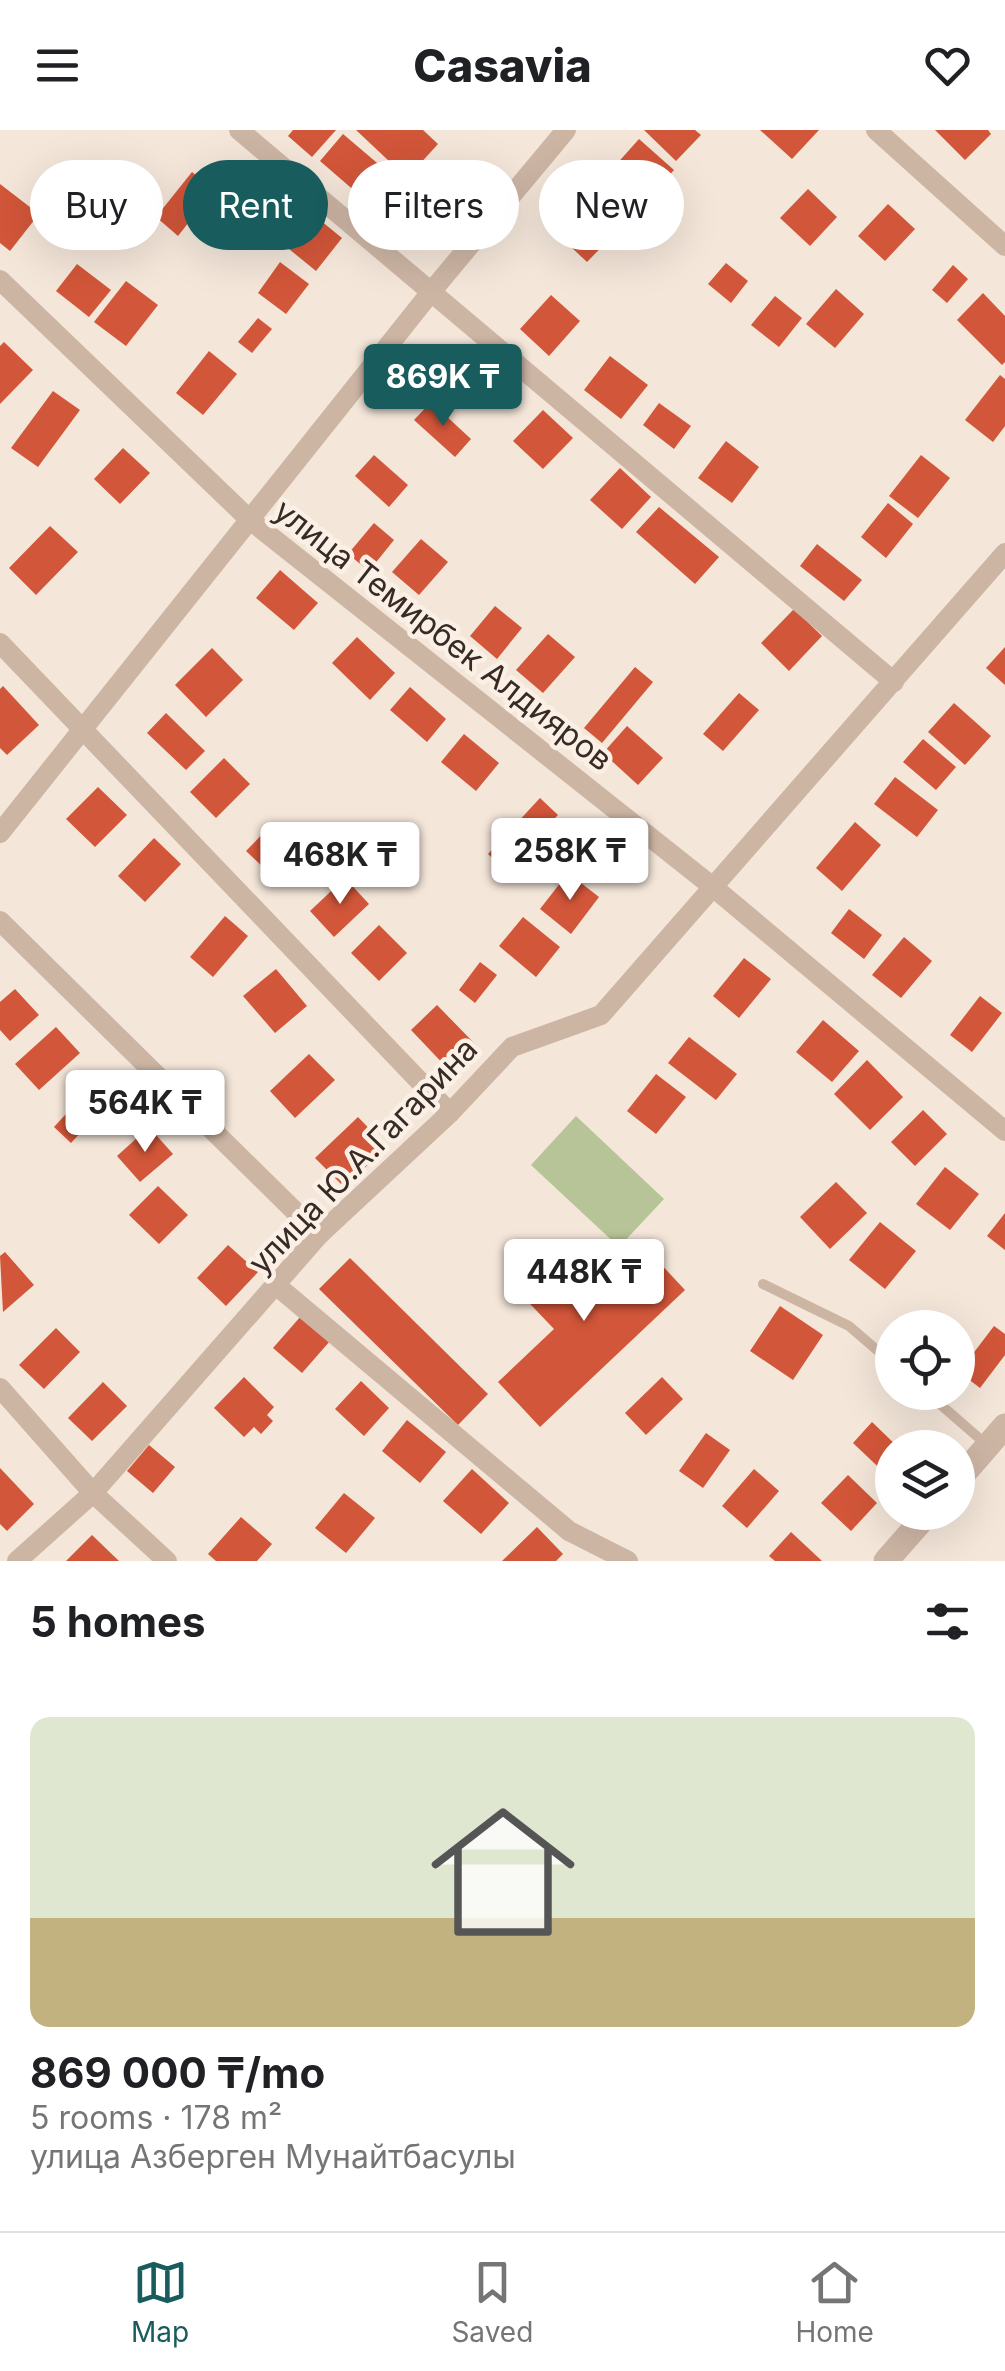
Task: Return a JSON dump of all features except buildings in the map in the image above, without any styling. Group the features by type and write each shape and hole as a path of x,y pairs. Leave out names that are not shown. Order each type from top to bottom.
{"street":[{"path":"239,130 894,682"},
{"path":"0,834 431,292 566,130"},
{"path":"876,130 1005,246"},
{"name":"улица Темирбек Алдияров","path":"0,280 250,520 712,887 1005,1131"},
{"name":"улица Ю.А.Гагарина","path":"17,1561 93,1492 319,1235 450,1113 512,1047 601,1015 1005,552"},
{"path":"0,643 450,1113"},
{"path":"0,920 319,1235"},
{"path":"277,1286 569,1530 628,1561"},
{"path":"0,1388 93,1492 167,1561"},
{"path":"975,1460 1005,1426"},
{"path":"886,1561 913,1530"}],"lane":[{"path":"764,1284 849,1326 875,1349"},
{"path":"946,1410 987,1446"}],"green space":[{"path":"576,1116 664,1199 619,1247 531,1165"}]}
